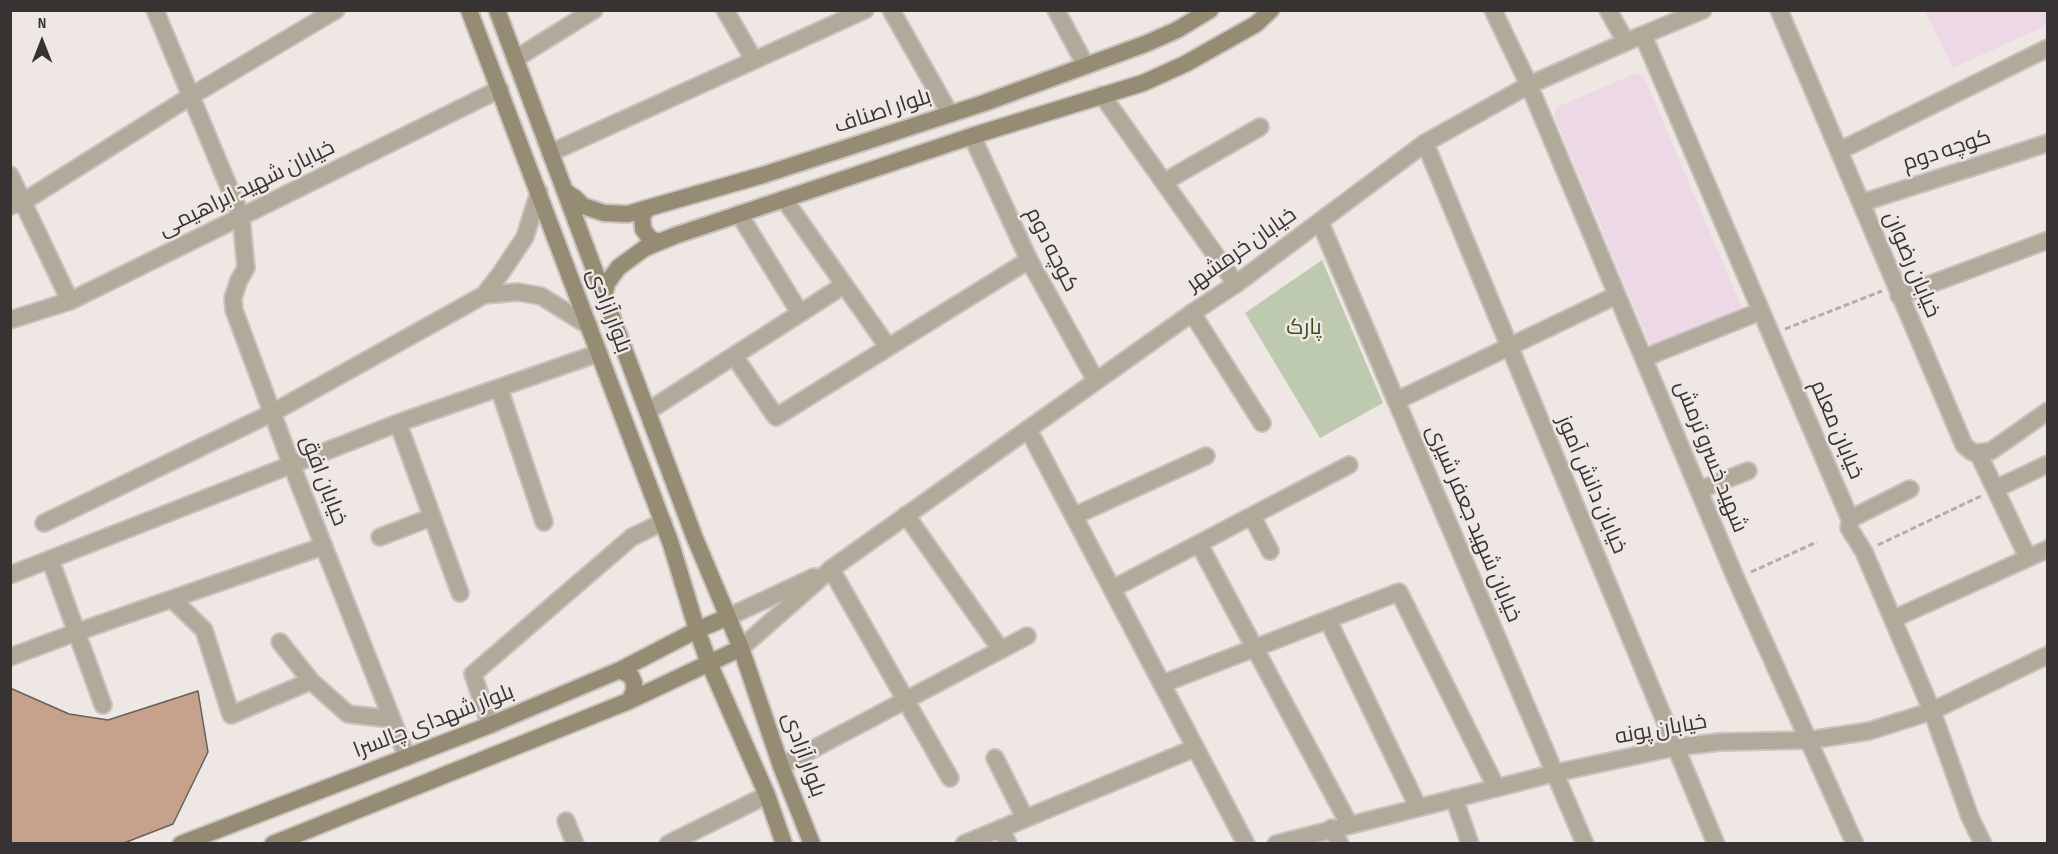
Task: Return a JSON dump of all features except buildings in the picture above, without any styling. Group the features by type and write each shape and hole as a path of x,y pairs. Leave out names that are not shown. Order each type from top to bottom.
{"main road":[{"name":"بلوار آزادی","path":"469,10 663,522 709,663"},
{"name":"بلوار آزادی","path":"497,10 694,536 741,648 781,766 812,843"},
{"name":"بلوار اصناف","path":"565,191 583,206 604,213 628,214 763,175 950,114 1086,66 1177,30 1210,10"},
{"path":"604,296 607,283 619,267 645,248 972,136 1143,83 1185,64 1256,24 1271,10"},
{"path":"648,208 642,216 643,229 650,239 660,242"},
{"path":"671,544 681,546 689,543 694,536"},
{"name":"بلوار شهدای چالسرا","path":"181,843 490,726 620,670 697,630 728,617"},
{"path":"278,842 629,701 741,648"},
{"path":"709,663 767,795 784,843"},
{"path":"620,670 631,675 634,682 634,691 629,701"},
{"path":"747,752 749,743 757,736 766,735 773,740"}],"street":[{"name":"خیابان افق","path":"155,10 241,216 246,268 233,298 234,310 292,466 407,757"},
{"path":"17,204 191,96 336,10"},
{"path":"515,59 594,10"},
{"path":"725,10 754,60"},
{"path":"550,153 865,10"},
{"path":"891,10 950,114"},
{"path":"1056,10 1086,66"},
{"name":"شهید خسرو ترمش","path":"1493,10 1529,85 1736,579 1855,843"},
{"path":"1608,10 1626,42"},
{"name":"خیابان خرمشهر","path":"741,648 831,568 1236,284 1425,143 1529,85 1703,10"},
{"name":"خیابان رضوان","path":"1779,10 1964,444 1972,452 1978,453 2028,558"},
{"name":"خیابان معلم","path":"1643,35 1850,519 1849,528 1864,552 1893,618 1932,711 1970,817 1983,843"},
{"path":"1839,151 2048,48"},
{"name":"خیابان شهید ابراهیمی","path":"10,320 70,301 500,89"},
{"path":"1102,95 1236,284"},
{"path":"1164,182 1260,127"},
{"name":"کوچه دوم","path":"972,136 1029,260 1096,381"},
{"name":"خیابان دانش آموز","path":"1425,143 1716,843"},
{"name":"کوچه دوم","path":"1861,203 2048,143"},
{"path":"10,175 17,204 70,301"},
{"path":"44,523 272,413 484,295 525,237 539,192"},
{"path":"784,199 888,347"},
{"path":"739,214 800,314"},
{"name":"خیابان شهید جعفر شیری","path":"1320,222 1585,843"},
{"path":"1897,291 2048,240"},
{"path":"734,356 776,417 1029,260"},
{"path":"648,411 844,285"},
{"path":"484,295 518,292 541,296 589,326"},
{"path":"1396,401 1617,295"},
{"path":"1644,358 1761,311"},
{"path":"1192,313 1262,423"},
{"path":"10,575 398,423 599,353"},
{"path":"499,388 544,522"},
{"path":"1978,453 1991,451 2048,411"},
{"path":"398,423 460,593"},
{"path":"1028,429 1246,843"},
{"path":"1074,516 1206,456"},
{"path":"1995,489 2048,464"},
{"path":"1112,589 1349,465"},
{"path":"1699,490 1748,471"},
{"path":"1850,519 1910,489"},
{"path":"906,515 1000,650"},
{"path":"1252,516 1270,551"},
{"path":"380,537 432,517"},
{"path":"490,726 473,674 632,537 663,522"},
{"path":"1199,544 1349,824"},
{"path":"10,657 324,546"},
{"path":"1893,618 2048,549"},
{"path":"50,559 103,705"},
{"path":"831,568 950,778"},
{"name":"خیابان خرمشهر","path":"728,617 831,568"},
{"path":"1162,684 1400,592 1496,787"},
{"path":"172,599 204,630 231,715 311,681"},
{"path":"1328,620 1418,807"},
{"path":"781,766 1027,636"},
{"path":"280,642 311,681 348,714 392,719"},
{"name":"خیابان پونه","path":"1276,843 1496,787 1676,747 1719,742 1810,740 1869,731 1932,711 2048,655"},
{"path":"964,843 1004,836 1024,818 1195,748"},
{"path":"995,758 1024,818"},
{"path":"668,843 767,795"},
{"path":"1454,798 1470,843"},
{"path":"566,821 575,843"},
{"path":"1332,828 1340,843"}],"path":[{"path":"1771,335 1897,291"},
{"path":"1864,552 1995,489"},
{"path":"1736,579 1817,542"}],"shaded area":[{"path":"1925,11 2047,11 2047,25 1953,68"},
{"path":"1636,73 1645,79 1742,308 1651,347 1554,115 1557,107"}],"green space":[{"name":"پارک","path":"1322,260 1383,403 1320,438 1245,313"}]}
